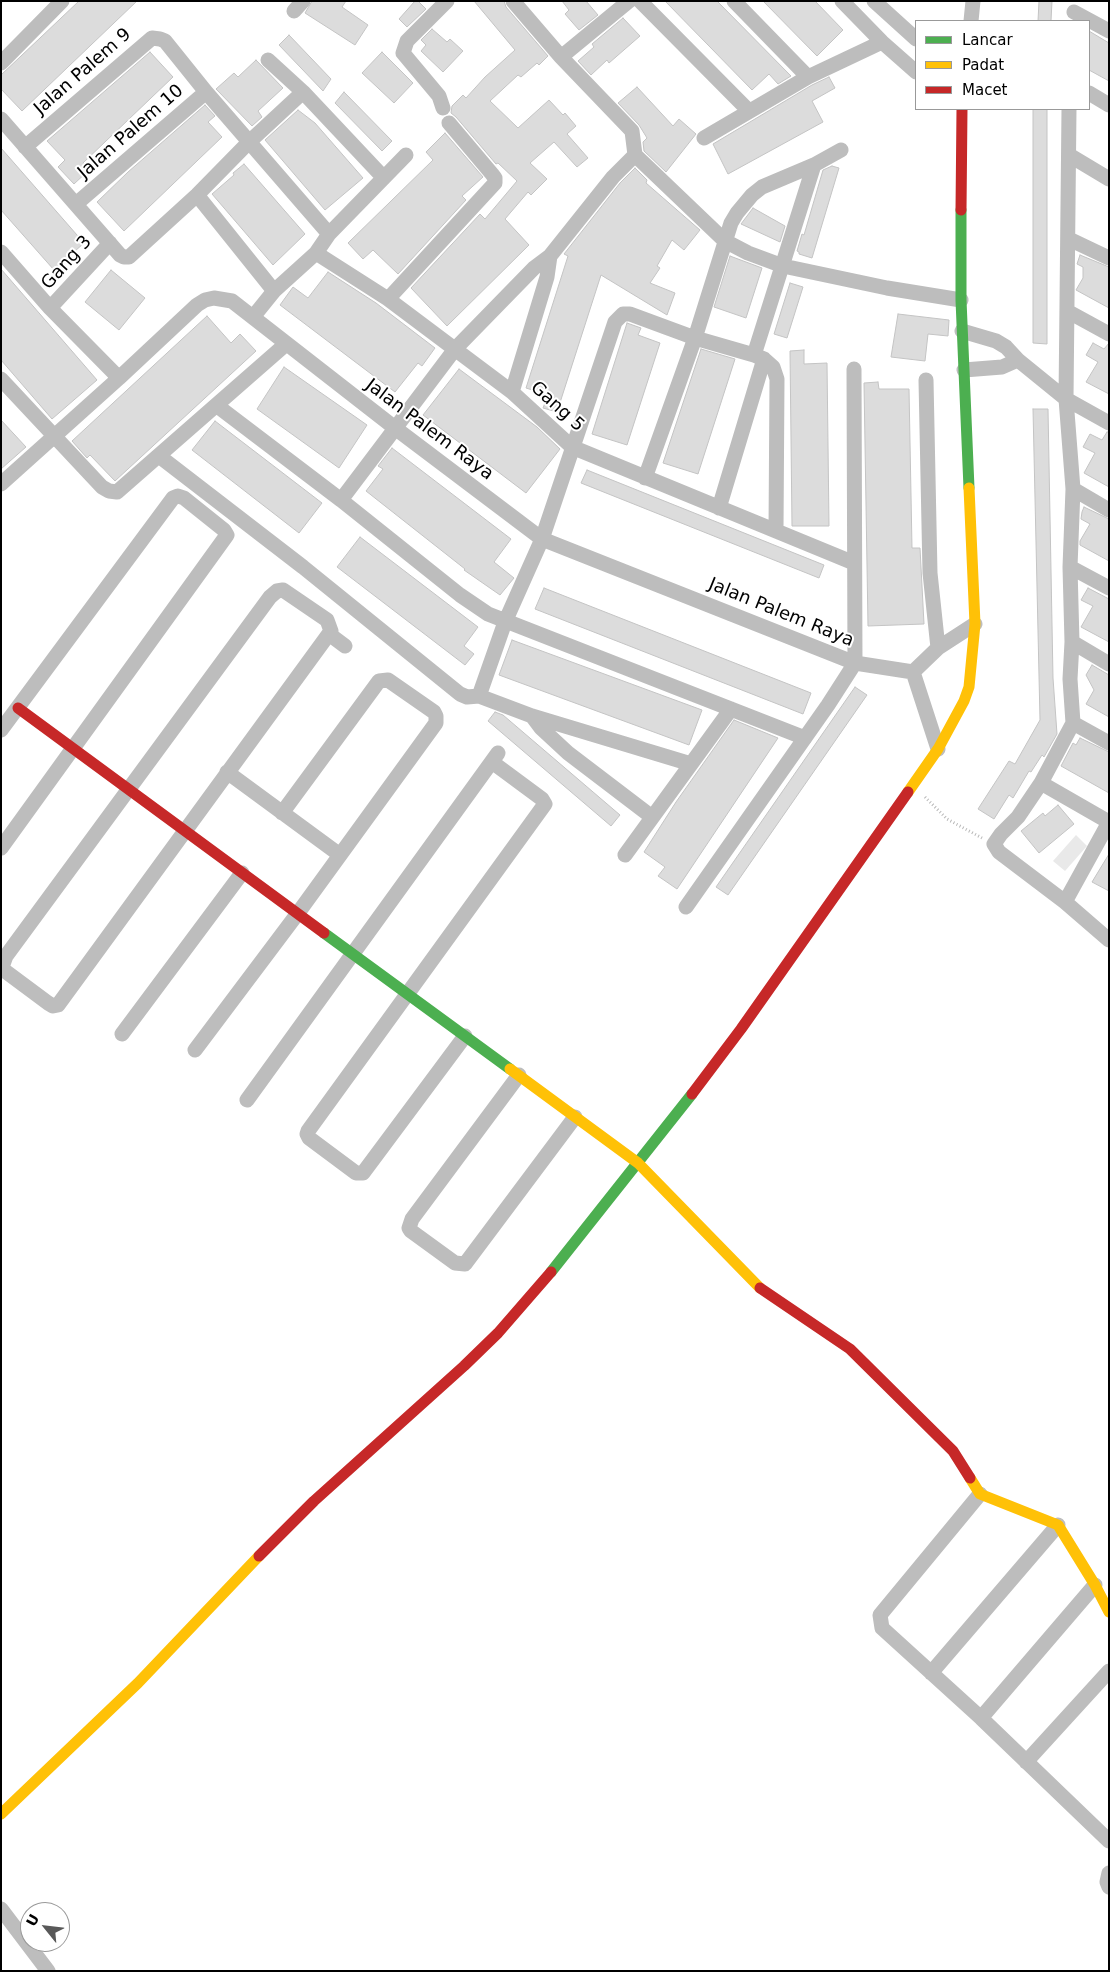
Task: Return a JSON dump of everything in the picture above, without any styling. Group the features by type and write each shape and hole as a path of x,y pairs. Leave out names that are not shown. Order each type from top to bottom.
{"street":[{"path":"1,63 62,1"},
{"path":"443,108 439,96 403,53 407,41 447,1"},
{"path":"513,1 561,58 632,131 635,155 725,241 748,253 783,266 887,288 962,300"},
{"path":"561,58 629,1"},
{"path":"640,1 750,111"},
{"path":"734,1 808,77"},
{"path":"874,1 915,38"},
{"path":"970,20 973,1"},
{"path":"851,4 882,42 915,71"},
{"path":"1073,11 1089,20"},
{"path":"1090,20 1109,31"},
{"name":"Jalan Palem 9","path":"25,147 152,38 165,41 206,92"},
{"path":"704,138 808,77 882,42"},
{"path":"268,60 303,92 383,177"},
{"name":"Jalan Palem 10","path":"76,204 206,92 248,143 329,234"},
{"path":"1,119 120,255 129,257 303,92"},
{"path":"1090,94 1109,105"},
{"path":"1,1814 138,1683 247,1568 308,1508 464,1366 536,1291 741,1029 938,749 964,701 969,687 975,624 962,331 961,110"},
{"path":"1069,110 1066,399 1073,489 1070,567 1072,642 1070,679 1074,723 1041,783 1018,817 994,844 999,852 1065,902 1109,940"},
{"path":"388,299 495,183 495,178 492,174 449,123"},
{"path":"644,478 695,338 734,218 752,195 762,188 814,165 842,150"},
{"path":"253,317 274,291 316,253 329,234 406,155"},
{"path":"341,500 455,349 534,268 550,256 613,177 635,155"},
{"path":"1070,155 1109,179"},
{"path":"718,508 783,266 814,165"},
{"path":"196,195 274,291"},
{"path":"1069,239 1107,252"},
{"name":"Gang 3","path":"50,308 110,243"},
{"path":"1,252 50,308 119,378"},
{"name":"Gang 5","path":"316,253 388,299 512,392 572,448 854,563"},
{"path":"512,392 547,277 550,256"},
{"name":"Jalan Palem Raya","path":"1,484 197,305 205,300 214,298 232,301 395,428 542,538 855,663 913,672"},
{"path":"1067,311 1109,334"},
{"path":"479,696 505,622 542,538 614,322 623,314 630,314 695,338 759,357 773,367 777,379 776,530"},
{"path":"962,331 996,341 1006,347 1018,360 1066,399 1109,423"},
{"path":"3,384 102,487 113,493 120,491 286,344"},
{"path":"964,370 1002,367 1018,360"},
{"path":"686,907 805,738 855,663 854,369"},
{"path":"926,380 930,573 938,648"},
{"path":"216,405 488,614 805,738"},
{"path":"159,456 303,567 460,694 468,697 479,696 532,716 691,764"},
{"path":"1073,489 1109,510"},
{"path":"1,730 173,498 178,496 184,498 224,530 227,535 1,848"},
{"path":"1070,567 1109,588"},
{"path":"283,590 327,620 331,631 227,772 58,1005 53,1006 48,1003 5,971 2,967 3,963 129,789 270,597 277,591 283,590"},
{"path":"938,749 913,672 938,648 975,624"},
{"path":"329,634 345,646"},
{"path":"1072,642 1109,664"},
{"path":"195,1050 298,913 436,723 434,712 388,680 379,681 282,812"},
{"path":"18,708 638,1163 757,1286 850,1349 953,1451 980,1494 1058,1525 1095,1585 1109,1612"},
{"path":"625,855 731,709"},
{"path":"532,716 541,728 568,753 652,817"},
{"path":"1074,723 1109,743"},
{"path":"247,1100 495,758 542,799 545,804 307,1134 309,1138 356,1173 363,1173 465,1036"},
{"path":"227,772 340,855"},
{"path":"1041,783 1109,822 1065,902"},
{"path":"122,1034 242,872"},
{"path":"519,1075 412,1219 409,1228 411,1231 455,1263 465,1264 575,1117"},
{"path":"980,1494 880,1615 882,1628 1109,1841"},
{"path":"931,1673 1058,1525"},
{"path":"980,1718 1095,1585"},
{"path":"1026,1762 1109,1671"},
{"path":"1109,1874 1107,1882 1109,1887"},
{"path":"1,1910 48,1971"}],"path":[{"path":"912,785 947,819 994,844"}],"shaded area":[{"path":"1076,835 1087,846 1065,871 1053,861"}],"building":[{"path":"79,1 137,1 22,111 1,89 1,75"},
{"path":"312,1 346,1 342,7 368,25 355,45 305,13"},
{"path":"415,1 418,1 426,9 407,27 399,19"},
{"path":"474,1 504,1 506,7 548,56 539,65 537,63 521,77 518,75 490,101 518,128 549,100 563,115 565,113 576,126 567,134 588,158 577,167 554,142 530,163 547,179 531,195 528,192 505,219 529,245 447,326 411,288 480,214 485,219 517,181 498,163 496,164 451,113 452,106 463,95 466,98 485,77 515,50"},
{"path":"562,1 586,1 598,15 579,30 565,14 569,10"},
{"path":"665,1 717,1 791,76 778,84 769,74 752,90"},
{"path":"763,1 815,1 843,30 817,56"},
{"path":"1039,1 1052,1 1051,20 1038,20"},
{"path":"623,18 640,36 609,63 607,60 591,75 578,61 594,47 592,44"},
{"path":"432,29 447,42 450,39 463,51 443,72 421,51 426,45 421,40"},
{"path":"1090,32 1109,43 1109,81 1090,71"},
{"path":"289,35 331,79 323,91 279,45"},
{"path":"150,52 173,77 83,163 89,170 74,184 58,167 65,160 47,141"},
{"path":"382,52 413,83 394,103 362,73"},
{"path":"256,60 283,88 258,111 262,117 252,126 216,89 234,73 238,77"},
{"path":"829,77 835,88 812,101 823,122 728,174 713,144 812,85"},
{"path":"637,87 673,126 679,119 696,134 666,172 644,151 643,142 647,138 639,125 618,103"},
{"path":"344,92 392,141 382,151 335,103"},
{"path":"205,105 215,116 208,122 222,137 124,231 97,202 128,172"},
{"path":"298,110 315,123 363,178 325,210 265,140"},
{"path":"1033,110 1047,110 1047,344 1033,343"},
{"path":"445,133 483,177 462,196 466,200 398,274 373,250 363,259 348,243 433,160 426,152"},
{"path":"1,148 84,243 54,270 1,210"},
{"path":"244,164 305,234 273,265 212,194"},
{"path":"832,166 839,168 812,258 799,254 797,251 802,234 804,235 823,170"},
{"path":"635,168 647,180 646,183 700,230 684,250 672,240 657,266 660,268 650,283 675,293 667,315 601,275 557,412 543,408 548,395 526,388 568,256 564,254 620,183"},
{"path":"753,208 785,226 780,242 741,224"},
{"path":"1080,255 1109,267 1109,308 1076,290 1083,278 1083,267 1077,264"},
{"path":"730,256 762,268 746,318 714,307"},
{"path":"1,269 97,380 52,419 1,360"},
{"path":"111,270 145,298 119,330 85,302"},
{"path":"328,272 376,303 435,348 422,366 418,363 395,392 280,305 293,287 308,298"},
{"path":"790,283 803,287 787,338 774,334"},
{"path":"898,314 949,320 948,336 928,334 925,361 891,357"},
{"path":"207,316 231,343 240,334 256,351 115,481 90,455 87,458 72,441"},
{"path":"627,323 641,328 638,335 660,343 627,445 592,434"},
{"path":"1093,343 1104,349 1109,343 1109,394 1086,382 1098,362 1086,355"},
{"path":"701,349 735,359 698,474 663,463"},
{"path":"804,350 804,364 827,363 829,526 792,526 790,351"},
{"path":"284,367 367,425 339,468 257,409"},
{"path":"459,369 537,427 560,449 526,493 423,415"},
{"path":"878,382 879,389 909,389 912,548 920,548 924,624 868,626 864,383"},
{"path":"1033,409 1048,409 1053,678 1057,734 1044,757 1042,755 1031,772 1029,771 1013,798 1009,795 994,819 978,809 1009,761 1015,764 1040,720"},
{"path":"1,420 26,447 1,469"},
{"path":"215,421 322,503 299,533 192,450"},
{"path":"1107,432 1109,432 1109,487 1084,473 1095,453 1083,447 1090,434 1102,440"},
{"path":"392,448 511,539 494,562 514,578 500,595 464,570 366,491 383,469 378,466"},
{"path":"587,470 824,565 819,578 581,483"},
{"path":"1084,507 1109,519 1109,561 1080,545 1080,541 1090,524 1081,519"},
{"path":"360,537 478,627 464,646 474,654 465,665 337,567"},
{"path":"544,588 811,693 803,714 535,609"},
{"path":"1088,588 1109,599 1109,642 1081,627 1093,606 1081,600"},
{"path":"512,640 702,710 689,745 499,675"},
{"path":"1092,665 1109,675 1109,717 1086,704 1094,690 1086,675"},
{"path":"855,687 867,695 728,895 716,887"},
{"path":"495,712 503,715 620,815 611,826 488,721"},
{"path":"734,720 778,738 677,889 658,876 665,867 644,852 676,802"},
{"path":"1080,738 1109,752 1109,793 1061,766 1073,743 1076,745"},
{"path":"1058,805 1074,824 1039,853 1021,831 1043,813 1045,816"},
{"path":"1109,854 1109,891 1092,882"}],"traffic: fast":[{"path":"961,210 961,300 969,488"},
{"path":"324,933 510,1069"},
{"path":"551,1272 692,1094"}],"traffic: slow":[{"path":"908,792 938,749 964,701 969,687 975,624 969,488"},
{"path":"510,1069 638,1163 760,1288"},
{"path":"970,1478 980,1494 1058,1525 1095,1585 1109,1612"},
{"path":"1,1814 138,1683 259,1556"}],"traffic: jam":[{"path":"961,210 962,110"},
{"path":"18,708 324,933"},
{"path":"692,1094 741,1029 908,792"},
{"path":"259,1556 314,1501 498,1333 551,1272"},
{"path":"760,1288 850,1349 953,1451 970,1478"}]}
